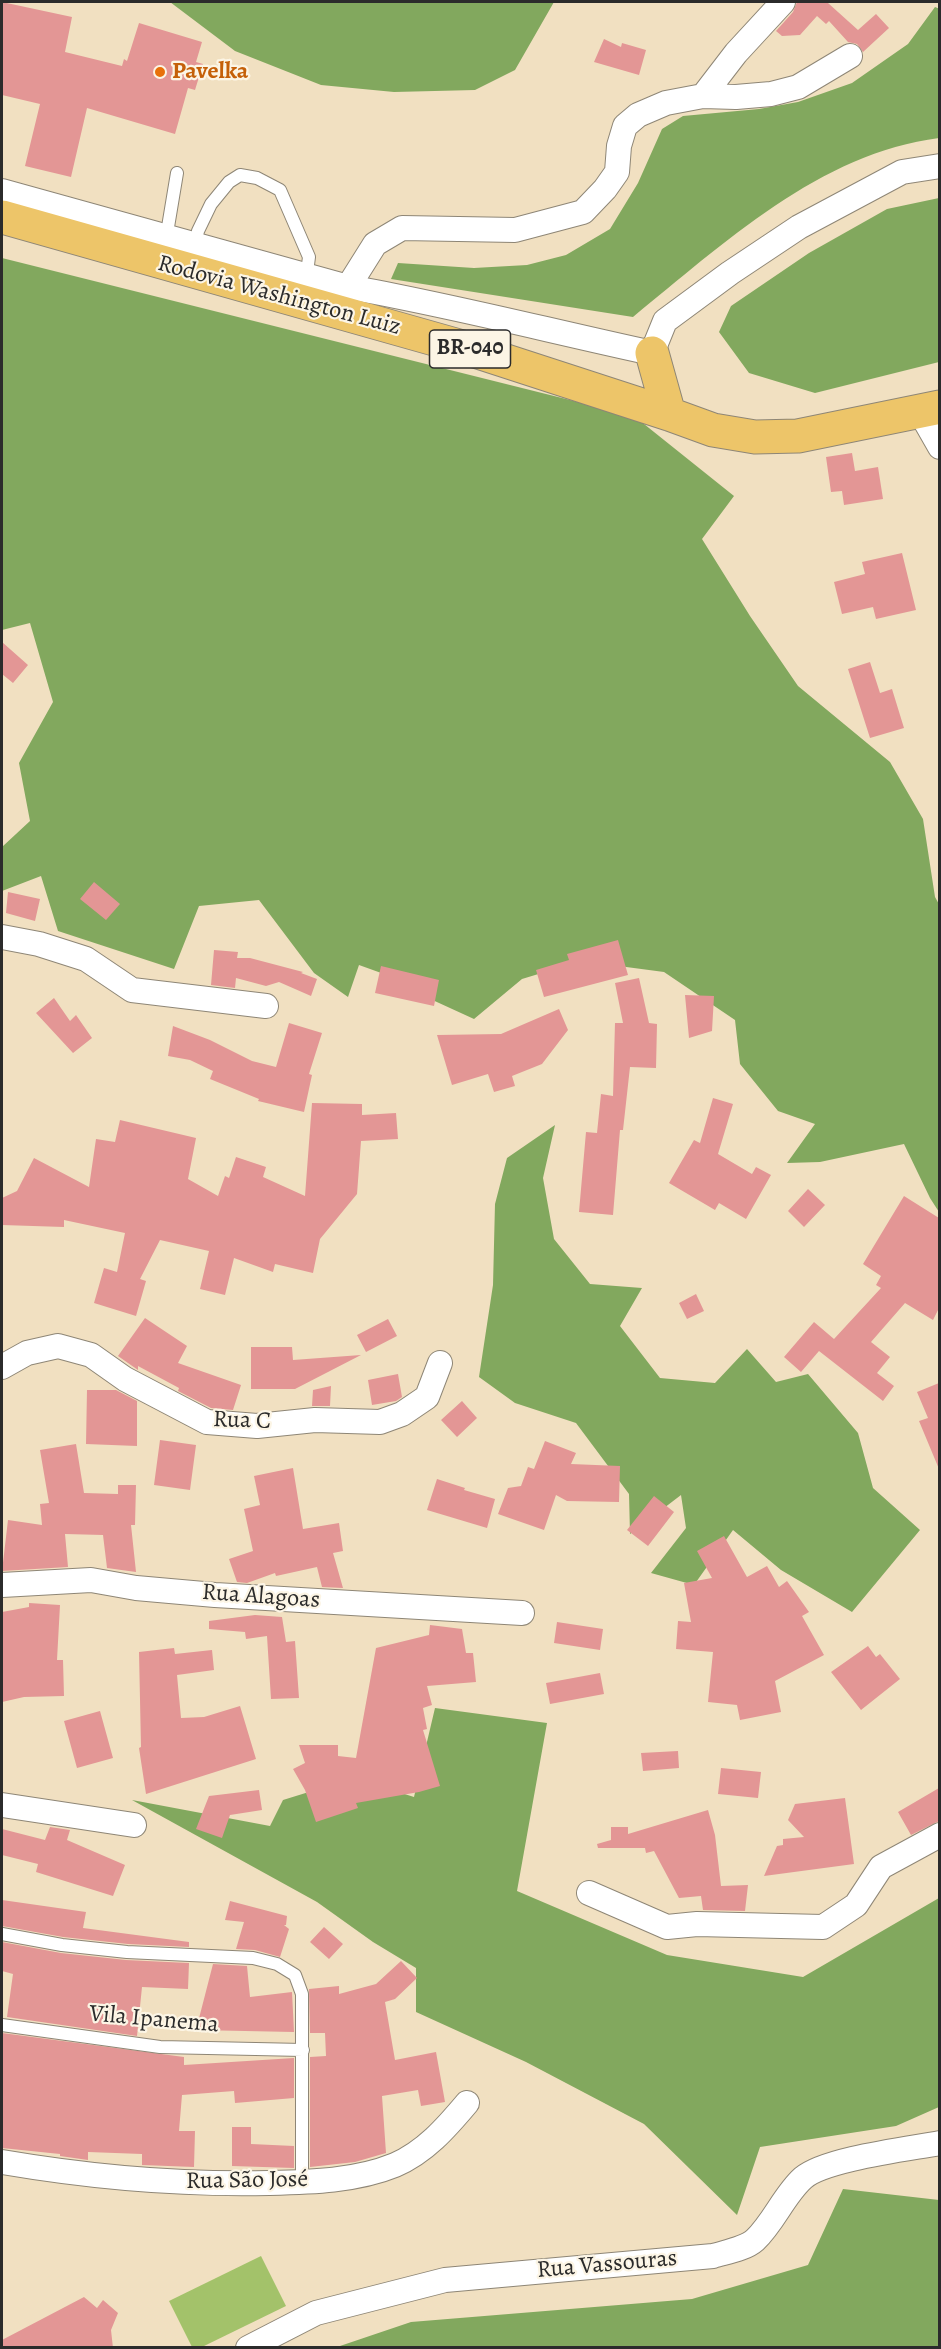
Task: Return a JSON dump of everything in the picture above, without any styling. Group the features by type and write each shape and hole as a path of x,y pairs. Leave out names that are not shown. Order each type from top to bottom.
{"highway":[{"name":"Rodovia Washington Luiz","path":"2,217 164,251 304,289 466,348 713,430 755,437 798,436 930,409"},
{"path":"652,353 669,414"}],"street":[{"path":"704,96 736,53 783,2"},
{"path":"348,287 375,244 402,228 515,230 583,212 605,189 617,172 619,146 625,126 638,115 666,104 704,96 736,97 771,94 798,87 850,56"},
{"path":"2,190 164,251 195,245 304,289 348,287 505,318 576,337 652,353 665,321 730,273 799,227 902,172 939,166"},
{"path":"930,409 939,443"},
{"path":"2,938 39,944 86,959 132,990 266,1006"},
{"name":"Rua C","path":"2,1367 27,1353 58,1346 91,1355 125,1379 207,1422 257,1426 315,1420 380,1422 402,1414 427,1397 440,1363"},
{"name":"Rua Alagoas","path":"2,1586 91,1580 136,1588 215,1595 522,1613"},
{"path":"2,1804 134,1825"},
{"path":"589,1893 667,1927 697,1924 823,1927 856,1905 881,1868 939,1835"},
{"name":"Rua São José","path":"2,2162 68,2173 207,2185 302,2183 361,2176 396,2164 424,2148 444,2130 467,2103"},
{"name":"Rua Vassouras","path":"248,2348 316,2313 445,2280 713,2256 737,2249 754,2241 802,2178 814,2170 837,2163 939,2143"}],"lane":[{"path":"164,251 177,173"},
{"path":"195,245 198,231 211,204 229,182 240,175 257,178 280,190 309,257 304,289"},
{"path":"2,1934 62,1945 127,1952 253,1958 277,1964 295,1975 302,1994 302,2183"},
{"name":"Vila Ipanema","path":"2,2025 160,2047 303,2049"}],"green space":[{"path":"170,2 554,2 515,70 475,90 394,92 321,85 235,51"},
{"path":"935,7 940,9 939,138 895,147 854,162 814,182 738,232 633,317 391,279 398,263 474,268 527,265 566,255 610,229 638,183 662,129 683,116 759,109 798,102 852,83 908,44"},
{"path":"939,198 939,362 815,393 749,373 719,332 731,306 809,253 887,209"},
{"path":"2,258 634,416 734,496 702,539 750,616 798,686 890,762 923,819 935,897 940,906 939,1212 904,1144 820,1162 787,1163 815,1124 778,1111 740,1064 735,1020 664,972 581,961 522,979 474,1019 415,992 384,974 359,965 348,997 314,973 259,900 199,906 174,969 58,931 41,876 2,891 2,847 30,821 19,763 53,702 30,623 2,630"},
{"path":"555,1125 543,1178 554,1239 590,1284 642,1288 620,1326 660,1378 715,1383 747,1349 776,1382 808,1374 858,1433 873,1488 920,1530 852,1612 781,1570 733,1530 694,1585 651,1573 686,1528 681,1495 630,1534 629,1494 576,1423 515,1403 479,1377 493,1285 495,1204 507,1158"},
{"path":"435,1708 547,1723 517,1891 667,1955 803,1977 939,1898 939,2107 896,2126 760,2147 737,2215 644,2124 526,2062 416,2012 416,1968 373,1942 317,1902 132,1800 270,1826 283,1800 354,1778 414,1797"},
{"path":"843,2189 939,2200 939,2347 337,2347 411,2322 692,2299 808,2265"},
{"path":"261,2256 286,2306 202,2347 192,2347 169,2301"}],"building":[{"path":"2,2 72,17 65,52 122,66 124,59 127,61 139,23 202,42 196,62 203,64 195,90 188,88 175,134 87,108 71,177 25,166 40,104 2,95"},
{"path":"797,2 830,2 828,3 858,30 876,14 889,28 863,52 857,44 848,42 829,21 826,24 817,16 800,35 782,36 776,31 793,12"},
{"path":"604,39 621,47 622,43 646,50 639,75 594,62"},
{"path":"852,453 855,471 878,467 883,499 844,505 842,491 831,492 826,457"},
{"path":"902,553 916,610 876,619 873,607 842,614 834,582 865,574 862,562"},
{"path":"2,642 28,665 13,683 2,674"},
{"path":"870,662 880,693 892,689 904,728 870,738 848,669"},
{"path":"94,882 120,904 106,920 80,899"},
{"path":"8,892 40,899 35,921 6,913"},
{"path":"618,940 628,975 544,997 536,970 569,960 567,954"},
{"path":"214,950 238,952 237,958 250,958 303,972 301,973 317,979 311,996 279,982 266,986 236,978 235,988 211,985"},
{"path":"381,966 439,980 434,1006 375,993"},
{"path":"639,978 649,1023 657,1024 656,1068 630,1067 623,1130 620,1130 613,1215 579,1212 586,1132 597,1133 601,1094 613,1096 615,1023 623,1023 615,983"},
{"path":"685,995 714,996 712,1031 689,1038"},
{"path":"54,998 70,1021 76,1015 92,1038 73,1053 36,1013"},
{"path":"559,1009 568,1030 542,1064 512,1076 515,1086 494,1092 488,1074 452,1085 437,1035 501,1034"},
{"path":"289,1023 322,1033 309,1074 312,1075 304,1112 258,1101 259,1099 210,1079 213,1071 190,1060 168,1056 173,1026 210,1040 252,1061 276,1067"},
{"path":"713,1098 733,1104 718,1154 752,1174 756,1167 771,1175 746,1219 719,1203 715,1210 669,1183 694,1140 700,1143"},
{"path":"312,1103 362,1104 362,1115 396,1113 398,1139 361,1141 357,1194 320,1239 313,1273 275,1264 273,1272 234,1258 225,1295 200,1289 209,1251 160,1240 140,1279 146,1281 136,1316 94,1303 104,1268 117,1272 125,1233 64,1220 64,1227 2,1225 2,1198 17,1191 34,1158 89,1187 96,1139 115,1142 120,1120 196,1138 188,1179 218,1196 225,1176 229,1178 236,1157 266,1167 263,1177 305,1196"},
{"path":"808,1189 825,1205 804,1227 788,1211"},
{"path":"904,1196 939,1218 939,1308 933,1320 905,1303 871,1342 890,1357 877,1373 894,1386 883,1401 819,1351 801,1372 784,1357 814,1322 834,1339 881,1288 876,1285 881,1276 863,1264"},
{"path":"696,1294 704,1311 687,1319 679,1303"},
{"path":"145,1318 187,1346 178,1363 241,1385 233,1410 211,1408 138,1366 138,1370 118,1356"},
{"path":"388,1319 397,1336 366,1352 357,1335"},
{"path":"251,1347 292,1347 293,1360 361,1355 295,1389 251,1389"},
{"path":"398,1374 402,1397 396,1401 372,1405 368,1380"},
{"path":"939,1383 939,1469 919,1421 928,1418 917,1392"},
{"path":"331,1386 330,1406 312,1406 313,1390"},
{"path":"87,1390 116,1390 137,1401 137,1446 86,1444"},
{"path":"462,1401 477,1418 457,1437 441,1420"},
{"path":"160,1440 196,1445 190,1490 154,1485"},
{"path":"545,1441 576,1453 571,1464 620,1466 619,1502 567,1501 556,1495 544,1530 498,1514 508,1488 521,1486 528,1467 534,1469"},
{"path":"76,1444 84,1493 118,1494 118,1485 136,1485 135,1525 131,1525 136,1572 107,1568 103,1535 65,1534 68,1567 2,1571 8,1520 42,1525 40,1504 49,1503 40,1450"},
{"path":"293,1468 303,1529 339,1523 343,1551 333,1553 343,1588 322,1587 317,1567 276,1576 275,1573 247,1583 237,1582 229,1559 253,1551 244,1509 260,1505 254,1476"},
{"path":"437,1479 495,1499 487,1528 427,1510"},
{"path":"654,1496 674,1512 648,1546 627,1530"},
{"path":"724,1536 747,1577 767,1566 779,1587 787,1581 809,1612 802,1616 824,1655 775,1681 781,1712 740,1720 737,1705 708,1702 713,1652 676,1649 678,1621 691,1622 684,1583 712,1578 697,1551"},
{"path":"29,1603 60,1605 57,1660 63,1660 64,1696 24,1697 2,1702 2,1612 29,1607"},
{"path":"255,1615 282,1617 286,1642 295,1641 299,1698 271,1699 267,1636 246,1639 245,1632 209,1629 209,1621"},
{"path":"557,1622 603,1629 600,1650 554,1643"},
{"path":"430,1625 462,1629 466,1653 473,1653 476,1682 427,1686 432,1705 423,1708 427,1729 423,1730 440,1786 356,1803 358,1808 316,1822 305,1790 293,1769 305,1763 299,1745 338,1745 338,1756 356,1758 376,1648 429,1635"},
{"path":"868,1646 876,1657 880,1654 900,1679 861,1710 831,1672"},
{"path":"174,1648 175,1654 212,1650 214,1670 177,1675 181,1718 204,1717 240,1706 256,1759 146,1794 139,1748 141,1747 139,1652"},
{"path":"600,1673 604,1694 550,1704 546,1683"},
{"path":"100,1711 113,1758 77,1768 64,1721"},
{"path":"678,1751 679,1768 643,1771 641,1753"},
{"path":"721,1768 761,1772 758,1798 718,1794"},
{"path":"939,1788 939,1821 911,1835 898,1812"},
{"path":"259,1790 262,1810 230,1815 222,1838 196,1829 209,1796"},
{"path":"845,1798 854,1864 764,1876 777,1846 783,1845 783,1839 804,1837 788,1820 795,1804"},
{"path":"708,1810 715,1835 721,1886 748,1885 745,1911 703,1910 701,1896 679,1898 654,1851 646,1853 645,1848 598,1848 597,1844 611,1840 611,1827 628,1827 628,1834"},
{"path":"50,1827 70,1830 67,1840 125,1865 113,1896 36,1872 38,1864 2,1855 2,1829 45,1840"},
{"path":"2,1900 86,1912 83,1928 189,1942 189,1947 128,1944 63,1937 2,1926"},
{"path":"230,1901 287,1916 286,1925 284,1925 289,1929 280,1957 255,1950 236,1949 244,1922 225,1920"},
{"path":"324,1927 343,1944 329,1959 310,1942"},
{"path":"2,1942 61,1953 126,1960 189,1963 188,1989 142,1987 137,2036 7,2017 13,1974 2,1971"},
{"path":"401,1961 417,1978 395,1999 385,2002 395,2060 436,2052 445,2102 421,2106 418,2090 382,2096 386,2153 355,2162 310,2167 310,2057 326,2056 325,2033 310,2033 309,1989 339,1986 339,1994 376,1984"},
{"path":"213,1964 247,1966 250,1997 292,1992 294,2032 196,2030"},
{"path":"2,2033 184,2057 184,2065 294,2058 294,2098 235,2103 234,2091 182,2095 179,2131 195,2131 194,2167 142,2165 142,2154 88,2152 88,2160 60,2156 60,2154 2,2148"},
{"path":"232,2127 251,2127 251,2144 294,2146 294,2168 232,2166"},
{"path":"84,2297 97,2308 103,2300 118,2313 111,2330 113,2348 2,2348 2,2340"}],"place":[{"name":"Pavelka","path":"160,72"}]}
